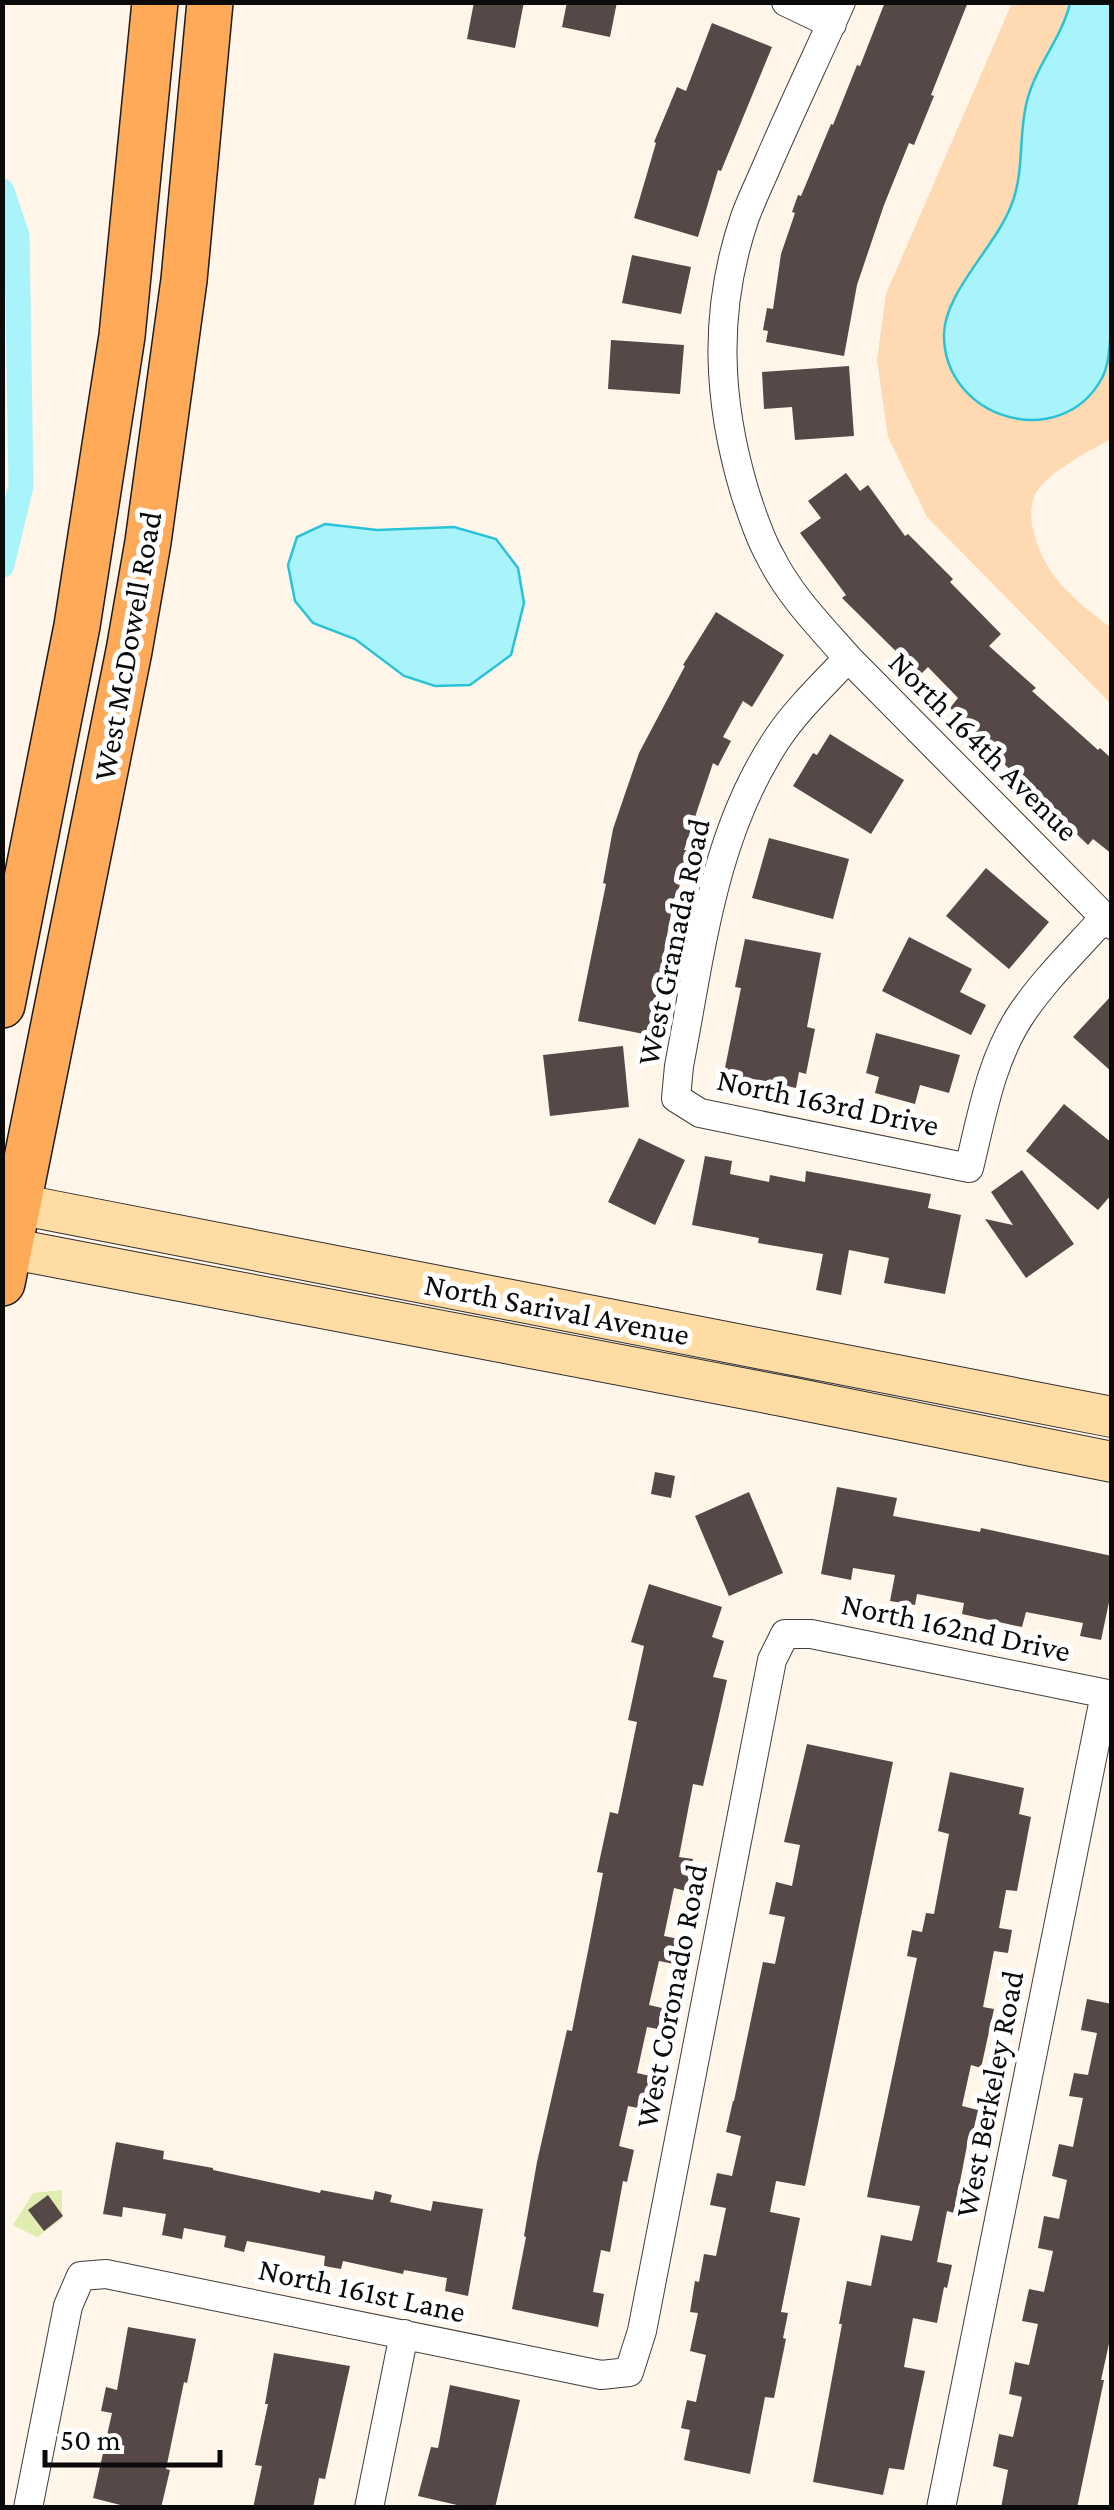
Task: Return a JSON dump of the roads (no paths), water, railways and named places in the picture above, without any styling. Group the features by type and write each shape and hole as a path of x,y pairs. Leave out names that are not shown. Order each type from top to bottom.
{"main road":[{"name":"West McDowell Road","path":"2,1005 77,626 122,336 155,2"},
{"name":"West McDowell Road","path":"5,1259 10,1203 125,670 148,542 184,280 210,2"},
{"name":"North Sarival Avenue","path":"10,1203 1112,1417"},
{"name":"North Sarival Avenue","path":"5,1259 749,1390 1112,1462"}],"street":[{"path":"786,2 836,13 745,218 726,291 722,363 725,411 751,512 769,555 788,586 848,658"},
{"name":"North 164th Avenue","path":"848,658 1108,922"},
{"name":"West Granada Road","path":"676,1098 718,872 736,816 779,736 848,658"},
{"name":"North 163rd Drive","path":"676,1098 700,1112 969,1168 990,1081 1020,1014 1108,922"},
{"name":"North 162nd Drive","path":"785,1634 811,1634 1108,1695"},
{"name":"West Coronado Road","path":"628,2372 642,2331 772,1660 785,1634"},
{"name":"West Berkeley Road","path":"941,2508 1108,1695"},
{"name":"North 161st Lane","path":"28,2508 68,2306 81,2276 106,2274 601,2376 628,2372"},
{"path":"369,2508 404,2334"}],"water":[{"path":"1070,3 1111,3 1112,326 1105,372 1083,401 1060,415 1034,420 1007,416 983,405 962,387 949,363 944,334 961,286 1011,206 1018,180 1027,101"},
{"path":"325,524 377,530 454,527 496,539 518,568 524,603 511,655 470,685 435,686 404,676 355,639 313,623 295,601 288,565 297,537"}],"waterway":[{"path":"2,191 17,236 21,486 2,565"}]}
